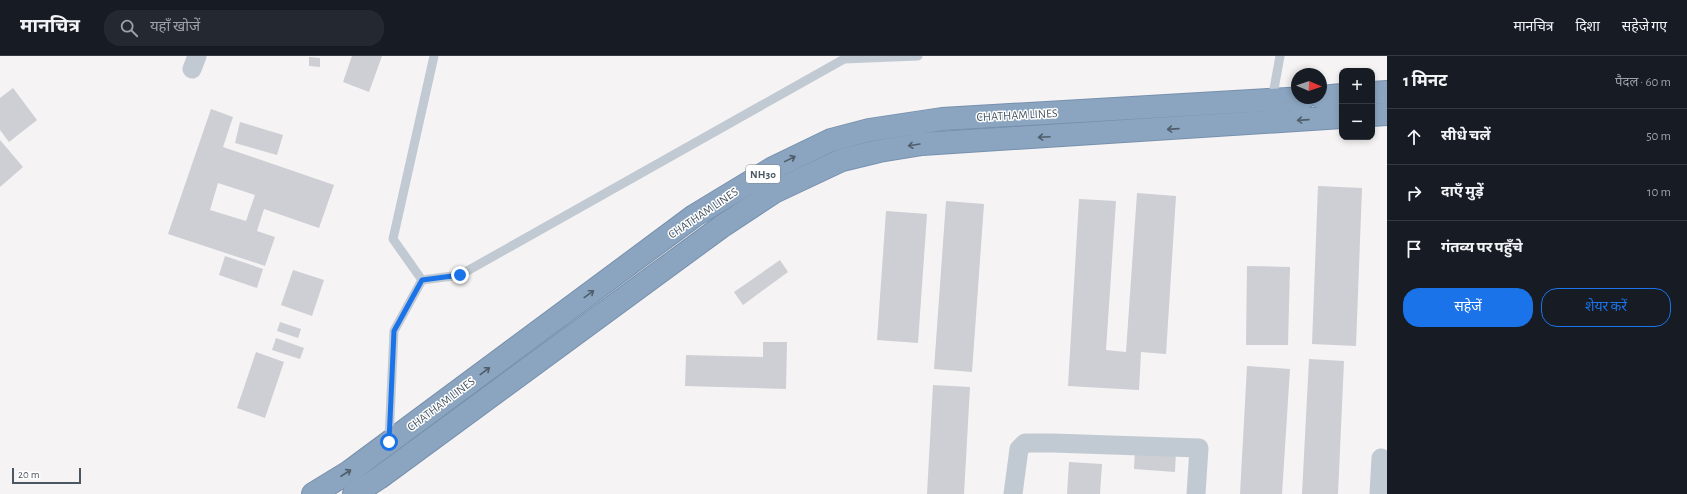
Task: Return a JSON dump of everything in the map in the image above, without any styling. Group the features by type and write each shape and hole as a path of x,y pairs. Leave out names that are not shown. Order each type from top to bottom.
{"highway":[{"path":"1375,93 1387,92"},
{"path":"1327,96 1339,95"},
{"name":"CHATHAM LINES","path":"354,494 379,478 722,227 774,192 842,160 879,151 922,144 1271,111 1291,103"},
{"name":"CHATHAM LINES","path":"314,494 349,472 694,216 773,168 831,140 869,130 942,119 1271,111 1339,117"},
{"path":"1375,115 1387,114"}],"street":[{"path":"1013,494 1019,449 1025,443 1199,448 1196,494"},
{"path":"1379,494 1381,458"}],"lane":[{"path":"422,280 393,239 434,56"},
{"path":"422,280 460,275 844,59 918,56"},
{"path":"1271,111 1280,56"},
{"path":"389,442 394,331 422,280"}],"building":[{"path":"352,56 382,56 369,92 343,82"},
{"path":"309,57 320,58 320,67 309,66"},
{"path":"13,88 37,120 9,142 0,130 0,98"},
{"path":"211,109 233,117 223,147 334,185 319,228 264,209 257,231 275,237 265,266 168,234","holes":["218,183 255,195 246,221 210,210"]},
{"path":"240,122 283,135 277,155 235,143"},
{"path":"0,140 23,167 0,187"},
{"path":"1318,186 1362,188 1356,346 1312,344"},
{"path":"1137,193 1176,196 1166,354 1141,352 1139,390 1068,386 1079,199 1116,201 1106,350 1126,352"},
{"path":"946,201 984,204 972,372 934,369"},
{"path":"886,211 927,214 918,343 877,340"},
{"path":"225,256 263,269 257,288 219,275"},
{"path":"780,260 788,272 743,305 734,292"},
{"path":"1247,266 1290,267 1288,345 1246,345"},
{"path":"293,270 324,280 312,316 281,305"},
{"path":"280,322 301,329 298,338 277,331"},
{"path":"276,338 304,348 300,359 272,350"},
{"path":"763,342 787,342 786,389 685,386 686,355 763,357"},
{"path":"256,352 284,362 265,418 237,408"},
{"path":"1309,359 1344,361 1338,494 1302,494"},
{"path":"1247,366 1290,369 1282,494 1240,494"},
{"path":"933,385 970,387 964,494 927,494"},
{"path":"1135,449 1176,451 1175,472 1134,469"},
{"path":"1069,462 1102,464 1100,494 1067,494"}],"route":[{"path":"389,442 394,331 422,280 460,275"}]}
